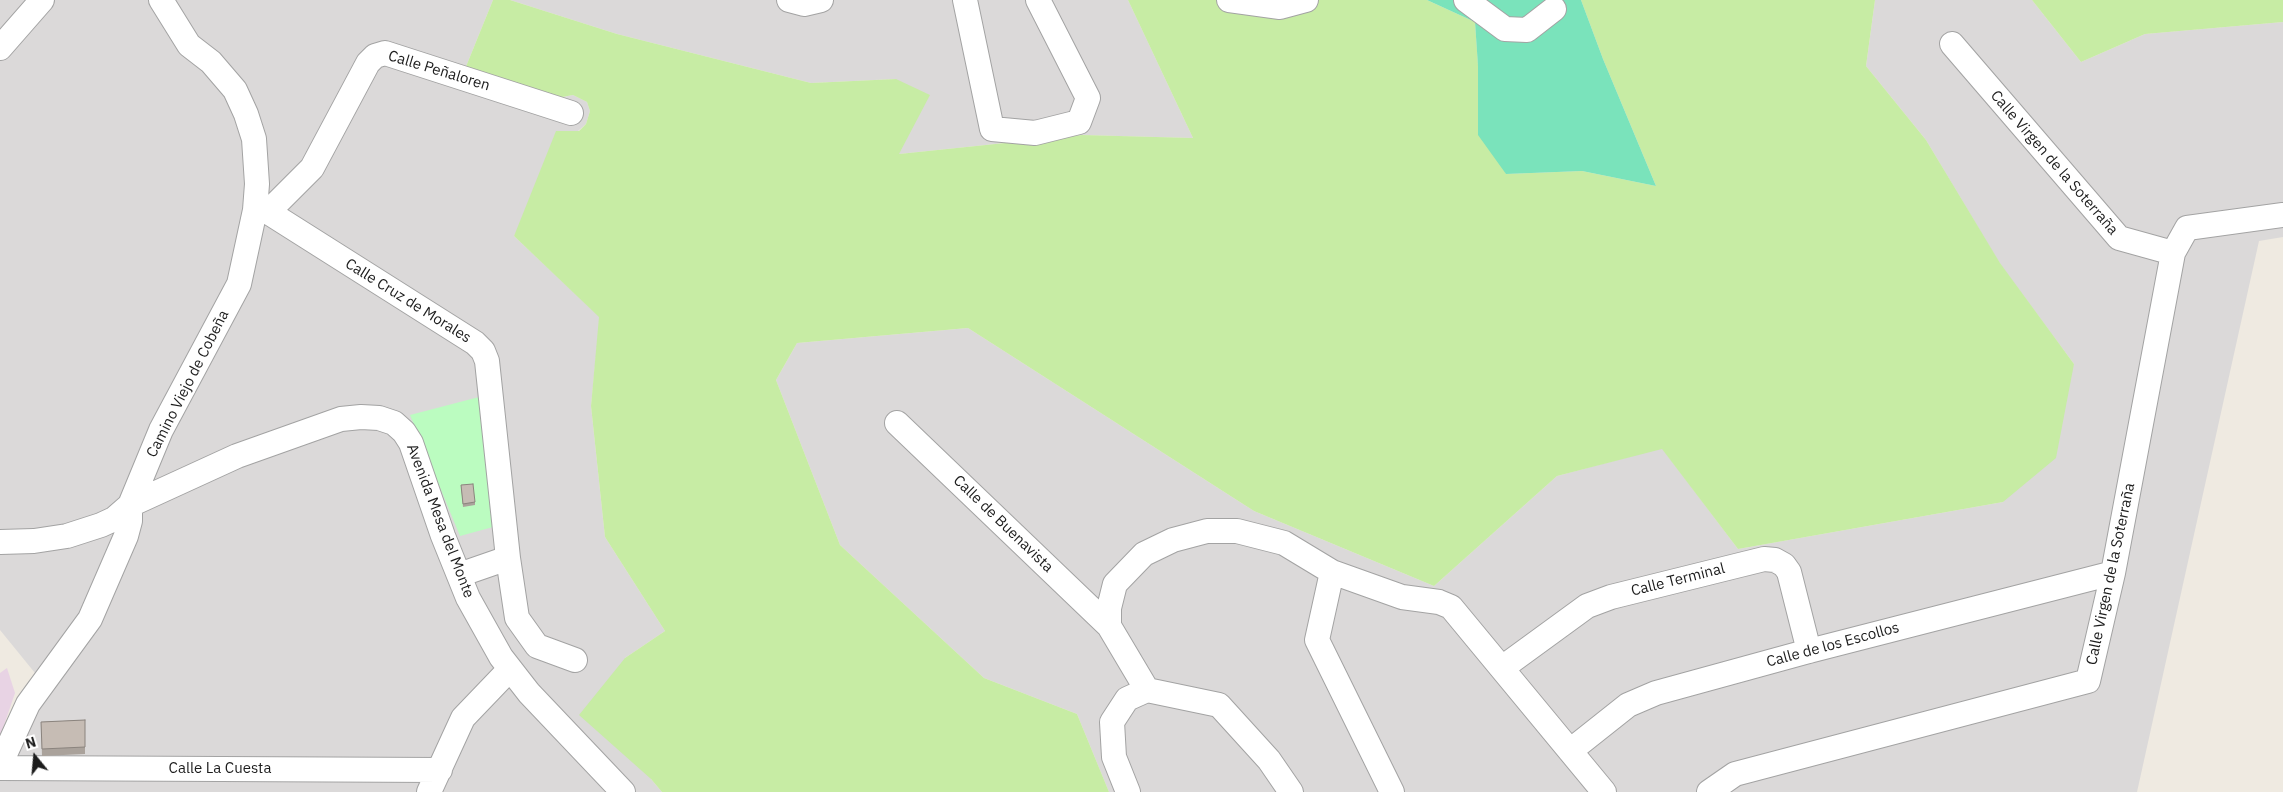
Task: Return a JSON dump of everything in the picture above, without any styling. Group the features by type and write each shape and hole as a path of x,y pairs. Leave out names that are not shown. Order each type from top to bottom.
{"street":[{"path":"0,48 42,0"},
{"name":"Camino Viejo de Cobeña","path":"0,766 28,704 90,619 126,536 130,521 130,505 161,430 239,284 261,211 254,139 246,114 235,90 211,62 189,45 161,0"},
{"path":"789,0 804,4 822,0"},
{"path":"965,0 992,130 1035,133 1079,122 1088,98 1038,0"},
{"path":"1230,0 1280,7 1306,0"},
{"path":"1466,0 1505,29 1527,30 1554,10"},
{"name":"Calle Virgen de la Soterraña","path":"1952,44 2119,238 2173,253"},
{"name":"Calle Peñaloren","path":"261,211 312,168 368,62 375,56 385,53 571,113"},
{"name":"Calle Cruz de Morales","path":"261,211 475,343 483,351 487,361 508,558 517,618 537,646 575,660"},
{"name":"Calle Virgen de la Soterraña","path":"1709,792 1735,774 2088,681 2113,573 2173,253 2187,228 2283,216"},
{"name":"Avenida Mesa del Monte","path":"130,505 237,456 342,419 379,418 394,423 404,432 411,443 468,598 509,670 623,792"},
{"name":"Calle de Buenavista","path":"897,423 1109,626 1147,690"},
{"path":"0,542 34,541 67,536 101,526 114,519 130,505"},
{"path":"1109,626 1109,608 1115,584 1144,554 1172,540 1207,531 1237,531 1284,543 1332,572 1402,596 1439,602 1451,607 1604,792"},
{"path":"459,574 508,558"},
{"name":"Calle Terminal","path":"1502,668 1587,606 1611,597 1764,559 1775,560 1784,565 1789,572 1809,651"},
{"path":"1332,572 1317,640 1392,792"},
{"name":"Calle de los Escollos","path":"1570,752 1628,705 1656,693 1809,651 2113,573"},
{"path":"429,792 463,718 509,670"},
{"path":"1128,792 1114,757 1112,722 1127,699 1147,690 1219,705 1269,760 1291,792"},
{"name":"Calle La Cuesta","path":"0,766 440,770"}],"shaded area":[{"path":"0,0 493,0 465,69 557,98 573,95 587,102 590,111 586,124 578,131 514,236 600,317 591,406 605,537 665,631 625,658 651,779 662,792 0,792 0,760 35,673 0,630"},
{"path":"510,0 1128,0 1193,138 1082,135 899,154 896,79 811,83 617,34"},
{"path":"1875,0 2032,0 2081,62 2145,34 2283,22 2283,237 2259,241 2137,792 1109,792 1077,714 984,678 840,545 776,380 797,343 968,328 1254,511 1434,586 1557,476 1662,448 1738,549 2003,502 2074,364 2000,264 1926,140 1866,66"},
{"path":"7,668 15,693 0,737 0,673"}],"green space":[{"path":"493,0 510,0 617,34 811,83 896,79 930,95 899,154 1082,135 1193,138 1128,0 1427,0 1475,22 1478,65 1506,174 1582,171 1656,186 1603,59 1581,0 1875,0 1866,66 1926,140 2000,263 2074,364 2056,458 2003,502 1738,549 1662,449 1557,476 1434,586 1254,511 968,328 797,343 776,380 840,545 984,678 1077,714 1109,792 662,792 651,779 579,715 625,658 665,631 605,537 591,406 599,317 514,236 556,131 579,131 586,124 590,111 587,102 573,95 557,98 465,69"},
{"path":"1427,0 1581,0 1603,59 1656,186 1582,171 1506,174 1478,135 1478,66 1475,22"},
{"path":"2032,0 2283,0 2283,22 2145,34 2081,62"},
{"path":"479,397 493,527 460,536 410,415"}],"building":[{"path":"473,484 475,502 463,504 461,485"},
{"path":"85,720 85,747 42,749 41,722"}]}
